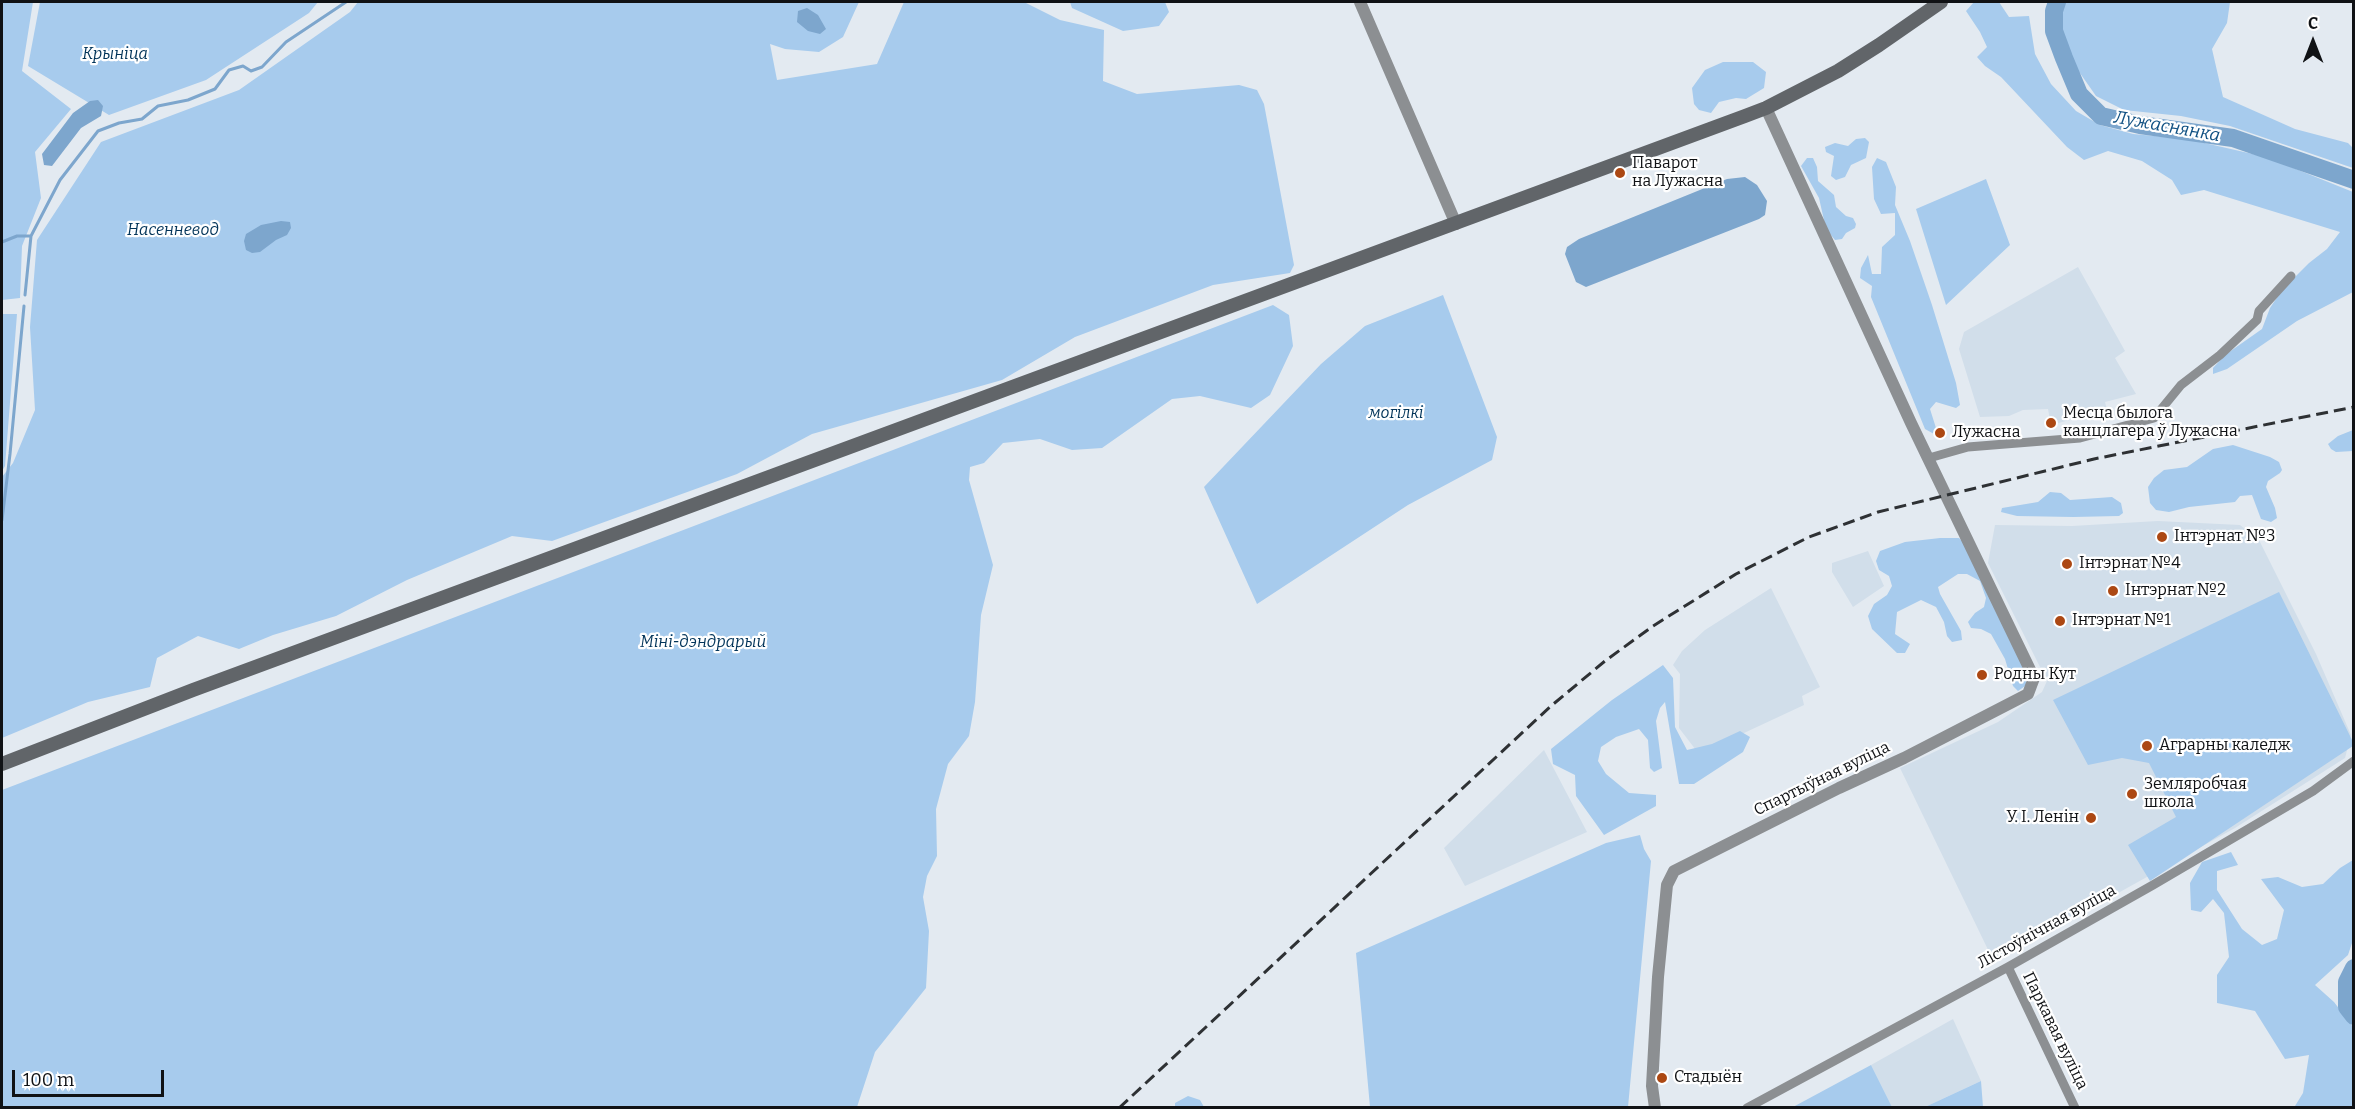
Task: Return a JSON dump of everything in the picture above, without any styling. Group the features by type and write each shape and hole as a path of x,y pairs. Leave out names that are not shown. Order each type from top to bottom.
{"main road":[{"path":"2,764 409,610 1766,108 1838,70 1889,39 1941,2"}],"street":[{"path":"1360,2 1456,224"},
{"path":"1766,108 1929,458 1968,447 2079,438 2154,418 2181,385 2220,355 2257,320 2259,311 2291,276"},
{"name":"Спартыўная вуліца","path":"1655,1107 1652,1086 1658,977 1668,885 1674,871 1839,788 1905,758 2028,693 2034,678 1929,458"},
{"name":"Лістоўнічная вуліца","path":"1747,1107 2008,968 2264,821 2313,791 2354,761"},
{"name":"Паркавая вуліца","path":"2008,968 2075,1107"}],"shaded area":[{"path":"807,8 818,15 826,29 820,34 808,31 797,22 798,11"},
{"path":"98,100 103,106 101,116 81,128 52,166 44,165 42,154 73,113 90,101"},
{"path":"1745,177 1757,185 1767,201 1765,215 1759,219 1586,287 1576,282 1565,254 1567,247 1579,239 1727,179"},
{"path":"281,221 290,222 291,228 287,235 260,252 252,253 246,250 244,241 246,234 261,225"},
{"path":"2078,267 2125,351 2115,358 2136,394 2105,402 2107,410 2051,425 2048,409 2023,410 2009,416 1980,417 1959,349 1964,332"},
{"name":"Аграрны каледж","path":"2158,521 2240,525 2259,540 2316,654 2351,735 2345,758 2235,828 1994,962 1900,768 1998,722 2042,692 2047,681 1988,563 1995,525 2072,526"},
{"path":"1868,551 1884,586 1853,607 1832,572 1832,563"},
{"path":"1771,588 1820,687 1802,696 1804,705 1699,754 1679,728 1680,674 1673,665 1682,651 1705,630"},
{"path":"1544,750 1587,832 1465,886 1444,848"},
{"path":"1953,1019 1981,1081 1925,1107 1892,1107 1871,1065"}],"green space":[{"path":"2,2 33,2 22,71 71,109 35,152 41,198 22,246 20,298 2,300"},
{"name":"Крыніца","path":"40,2 318,2 309,13 206,80 109,115 28,66"},
{"name":"Насенневод","path":"358,2 859,2 843,37 819,52 785,49 770,44 777,80 877,64 904,2 1024,2 1060,20 1104,30 1103,81 1137,94 1239,85 1257,90 1264,104 1294,265 1290,273 1213,285 1075,337 1002,380 812,434 737,474 552,541 512,536 407,580 336,616 273,635 239,649 198,636 157,658 150,687 88,702 2,738 2,477 13,463 35,410 30,327 37,240 101,142 239,90 350,12"},
{"path":"1070,2 1165,2 1169,12 1159,26 1123,31 1072,8"},
{"path":"1974,2 1999,2 2009,17 2029,16 2035,54 2051,84 2076,111 2100,125 2133,134 2187,139 2266,157 2353,192 2353,292 2297,321 2227,369 2213,374 2213,368 2225,355 2262,329 2270,308 2282,290 2327,249 2340,232 2204,190 2181,195 2172,180 2142,161 2108,151 2084,160 2067,147 2001,77 1977,57 1987,47 1966,11"},
{"path":"2059,2 2230,2 2227,23 2212,49 2223,97 2295,129 2348,143 2353,148 2353,168 2230,126 2181,116 2124,110 2096,96 2059,43"},
{"path":"1723,62 1753,62 1766,72 1764,88 1746,99 1736,98 1719,102 1711,113 1699,110 1694,104 1692,88 1705,70"},
{"path":"1865,138 1869,142 1866,158 1851,165 1845,177 1836,180 1831,176 1834,156 1826,152 1825,147 1835,143 1848,146 1856,139"},
{"path":"1807,158 1813,158 1817,167 1818,181 1834,195 1836,207 1846,216 1853,218 1856,224 1855,228 1846,233 1842,239 1835,240 1826,229 1819,198 1801,166"},
{"path":"1877,158 1886,162 1896,187 1895,205 1932,305 1956,383 1960,405 1956,408 1936,402 1930,409 1936,428 1934,434 1925,429 1871,297 1872,286 1860,278 1861,268 1868,255 1872,274 1881,274 1882,247 1895,235 1895,213 1881,214 1874,199 1872,167"},
{"path":"1986,179 2010,245 1946,305 1916,209"},
{"name":"могілкі","path":"1443,295 1497,437 1492,460 1408,505 1257,604 1204,487 1321,364 1365,326"},
{"name":"Міні-дэндрарый","path":"1273,305 1289,315 1293,346 1270,395 1251,408 1200,396 1172,399 1102,448 1072,450 1040,439 1003,443 984,463 970,467 969,480 993,565 981,615 975,702 969,736 948,764 936,809 937,856 927,876 923,897 929,931 926,988 875,1052 857,1107 2,1107 2,790"},
{"path":"2,314 17,314 5,466 2,471"},
{"path":"2353,430 2353,451 2336,452 2331,449 2328,444 2338,436"},
{"path":"2233,445 2279,462 2282,470 2268,481 2266,487 2277,518 2271,522 2261,519 2252,495 2240,496 2235,502 2189,507 2169,512 2156,510 2150,503 2148,487 2164,470 2187,467 2213,449"},
{"path":"2050,492 2061,493 2070,500 2112,497 2121,503 2123,513 2119,516 2073,517 2017,516 2001,512 2002,508 2038,502"},
{"path":"1959,538 1969,548 2029,675 2028,684 2018,691 2013,686 2005,659 1991,634 1981,629 1971,628 1968,622 1984,607 1986,598 1980,581 1967,574 1958,574 1938,587 1961,631 1962,640 1952,642 1947,636 1944,622 1936,607 1921,600 1897,612 1895,634 1910,644 1905,653 1897,653 1872,629 1868,616 1874,604 1887,595 1892,586 1889,576 1879,570 1876,561 1880,551 1905,542"},
{"path":"2279,592 2353,746 2150,881 2128,845 2176,817 2149,763 2122,758 2088,765 2053,700"},
{"path":"1663,665 1673,678 1675,727 1687,750 1712,744 1740,731 1750,737 1743,752 1694,784 1679,784 1665,702 1660,708 1656,721 1662,768 1654,772 1650,768 1648,740 1639,729 1616,737 1601,747 1598,761 1606,774 1629,793 1656,795 1656,806 1604,835 1576,796 1575,775 1553,764 1551,749 1612,700"},
{"path":"1640,835 1651,861 1628,1107 1370,1107 1356,953 1606,843"},
{"path":"2231,852 2238,865 2217,871 2217,890 2242,929 2262,945 2277,939 2284,910 2261,879 2278,877 2302,887 2323,884 2340,868 2353,860 2353,940 2348,955 2315,985 2334,1002 2353,1027 2353,1107 2291,1107 2295,1106 2303,1093 2309,1055 2285,1059 2255,1011 2217,1003 2217,975 2229,957 2224,913 2213,899 2201,912 2191,910 2190,883 2202,862"},
{"path":"1871,1065 1892,1107 1793,1107"},
{"path":"1981,1081 1983,1107 1925,1107"},
{"path":"1188,1096 1200,1100 1204,1107 1175,1107 1175,1103"}],"waterway":[{"path":"2,242 17,236 31,236 60,180 98,131 119,123 142,119 158,106 188,100 215,89 229,70 243,66 251,71 262,67 286,42 346,2"},
{"name":"Лужаснянка","path":"2057,2 2054,11 2054,31 2064,58 2079,94 2101,116 2140,125 2233,138 2354,180"},
{"path":"25,295 31,236"},
{"path":"2,520 24,306"},
{"name":"Лужаснянка","path":"2354,968 2347,982 2347,1007 2354,1016"}],"railway":[{"path":"1119,1108 1551,706 1605,661 1653,626 1736,574 1809,537 1878,512 2094,459 2354,407"}],"place":[{"name":"Паварот на Лужасна","path":"1620,173"},
{"name":"Месца былога канцлагера ў Лужасна","path":"2051,423"},
{"name":"Лужасна","path":"1940,433"},
{"name":"Інтэрнат №3","path":"2162,537"},
{"name":"Інтэрнат №4","path":"2067,564"},
{"name":"Інтэрнат №2","path":"2113,591"},
{"name":"Інтэрнат №1","path":"2060,621"},
{"name":"Родны Кут","path":"1982,675"},
{"name":"Аграрны каледж","path":"2147,746"},
{"name":"Земляробчая школа","path":"2132,794"},
{"name":"У. І. Ленін","path":"2091,818"},
{"name":"Стадыён","path":"1662,1078"}]}
